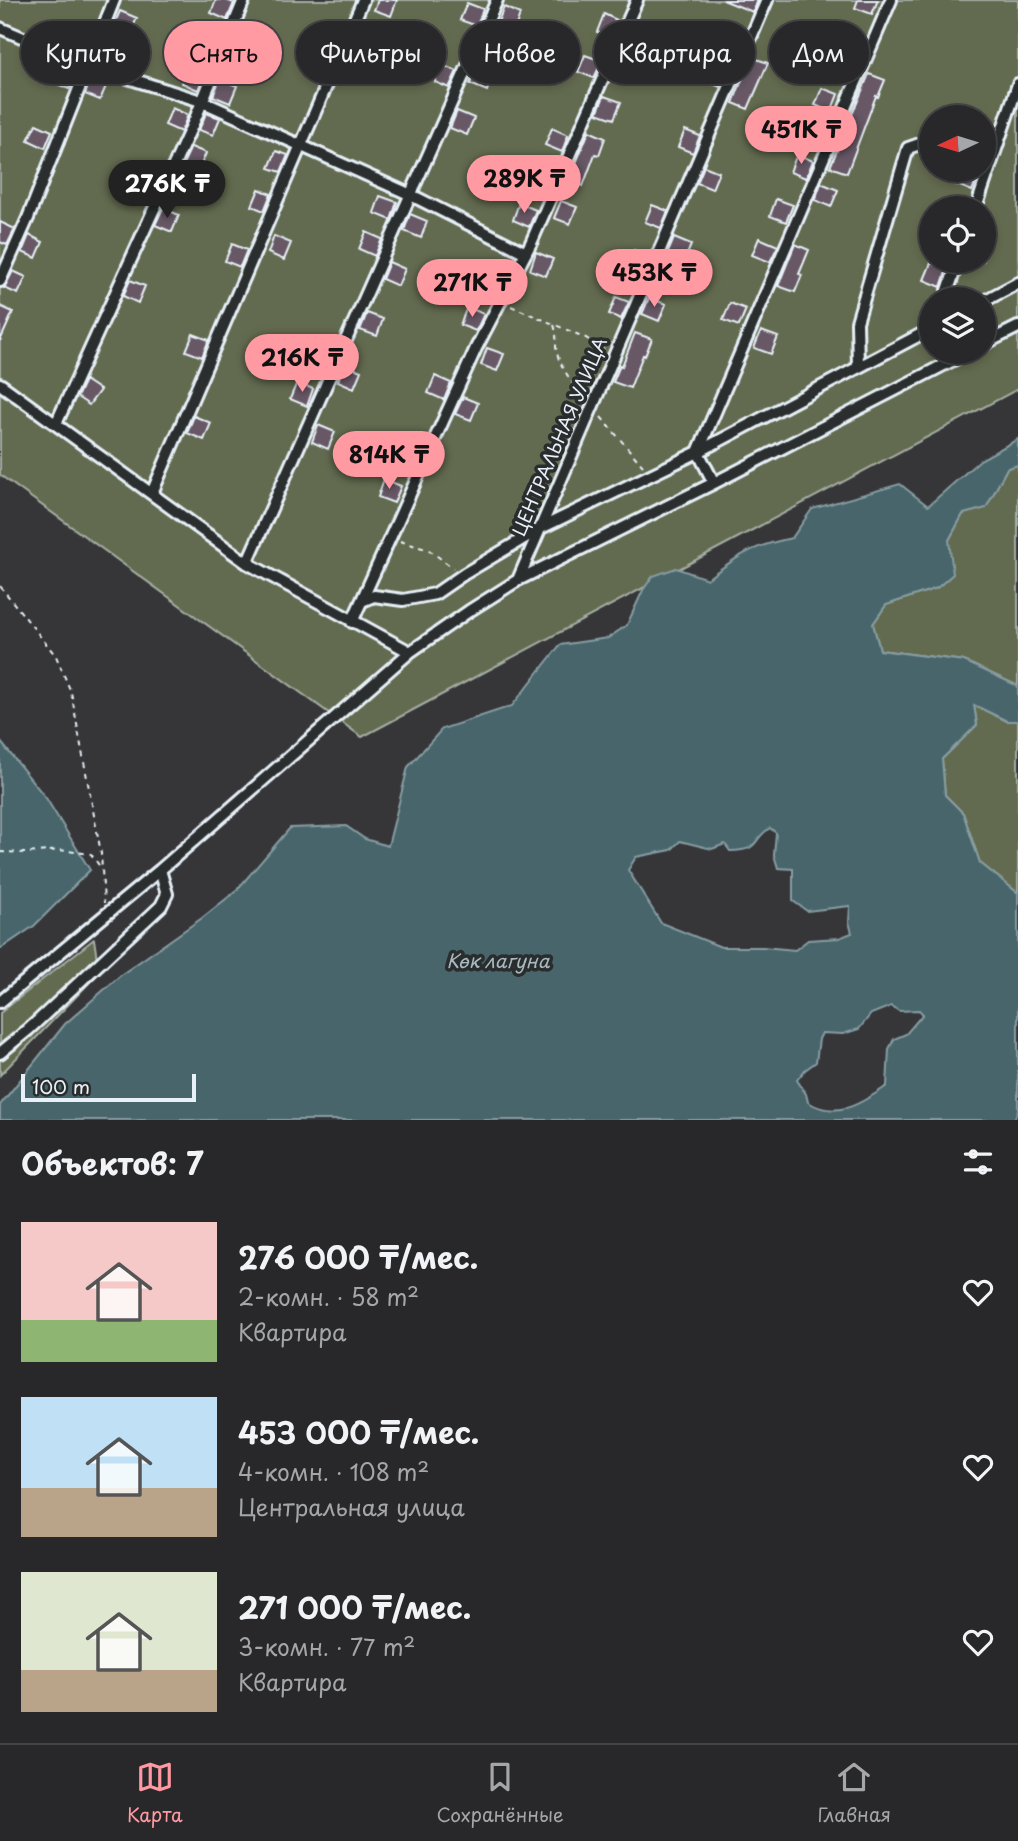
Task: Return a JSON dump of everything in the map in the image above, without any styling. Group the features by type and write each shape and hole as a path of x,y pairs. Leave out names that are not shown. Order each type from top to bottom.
{"street":[{"path":"105,21 114,0"},
{"path":"56,424 195,119 244,0"},
{"path":"152,494 363,0"},
{"path":"247,563 497,0"},
{"path":"352,622 476,348 526,253 637,0"},
{"name":"ЦЕНТРАЛЬНАЯ УЛИЦА","path":"518,580 767,0"},
{"path":"698,452 891,0"},
{"path":"0,28 21,37"},
{"path":"0,281 28,218 80,84"},
{"path":"147,84 201,101 300,145 409,194 526,253"},
{"path":"996,139 1018,84"},
{"path":"858,367 858,322 908,148 919,144"},
{"path":"996,295 1018,283"},
{"path":"996,338 1018,327"},
{"path":"362,601 374,596 403,600 435,594 541,528 698,452 919,335"},
{"path":"0,1002 160,870 410,652 469,611 518,580 946,364"},
{"path":"0,384 247,563 410,652"},
{"path":"698,452 714,483"},
{"path":"0,1053 161,906 167,894 160,870"}],"path":[{"path":"502,302 586,338 614,357"},
{"path":"391,539 429,550 464,574"},
{"path":"0,586 56,656 71,692 101,853 105,916"},
{"path":"0,852 59,850 91,855 102,869"}],"green space":[{"path":"0,0 1018,0 1018,389 362,737 0,475"},
{"path":"1018,465 1018,686 964,661 880,650 873,624 886,605 937,588 949,540 963,514 986,508 1007,468"},
{"path":"974,705 1007,721 1018,721 1018,893 980,863 963,813 945,795 942,759 977,725"},
{"path":"94,939 99,973 0,1075 0,1013"}],"water":[{"name":"Көк лагуна","path":"1018,439 1018,465 1007,468 986,508 963,514 949,540 953,574 937,588 886,605 873,624 880,650 964,661 1018,686 1018,721 1007,721 974,705 977,725 942,759 945,795 963,813 980,863 1018,893 1018,1110 1014,1120 0,1120 0,1105 65,1024 122,974 236,891 290,828 346,826 365,839 388,846 408,767 442,729 512,706 560,645 608,638 627,625 643,590 653,576 676,568 707,579 746,553 766,544 792,538 812,509 900,484 928,506 980,460","holes":["770,828 776,833 774,855 778,868 793,869 793,901 807,911 850,906 849,922 852,933 839,938 808,940 795,950 721,947 661,923 628,870 636,857 671,850 680,841 712,849 725,844 730,851 747,849","891,1006 899,1011 919,1010 923,1014 906,1034 894,1039 889,1049 887,1086 849,1107 829,1109 808,1102 797,1080 816,1062 822,1033 843,1034 859,1029 871,1014"]},
{"path":"0,741 46,798 90,870 34,926 0,949"}],"building":[{"path":"216,0 234,3 227,20 211,13"},
{"path":"378,0 397,0 391,16 374,10"},
{"path":"723,0 758,0 753,12"},
{"path":"858,0 878,0 872,14 855,8"},
{"path":"467,3 483,9 479,21 460,20"},
{"path":"504,7 520,14 518,21 498,21"},
{"path":"120,11 137,18 136,21 116,21"},
{"path":"604,14 619,21 601,21"},
{"path":"585,55 594,58 594,78 580,73"},
{"path":"755,58 768,63 748,109 733,103 740,84 755,84"},
{"path":"446,67 457,71 449,88 440,84 446,84"},
{"path":"869,74 885,80 878,97 876,96 847,173 830,167 865,84 869,84"},
{"path":"57,84 72,84 69,89"},
{"path":"89,84 107,84 100,100 85,94"},
{"path":"184,84 200,84 198,90"},
{"path":"218,84 237,86 230,103 213,96"},
{"path":"470,84 489,84 487,91"},
{"path":"822,88 838,94 831,112 815,105"},
{"path":"604,96 621,102 614,119 597,113"},
{"path":"172,108 188,115 181,132 165,125"},
{"path":"457,111 474,118 467,135 450,128"},
{"path":"206,113 220,118 213,135 199,130"},
{"path":"36,124 52,131 45,148 28,140"},
{"path":"552,128 568,135 562,152 545,145"},
{"path":"685,130 700,136 693,153 678,147"},
{"path":"589,131 605,138 599,155 595,154 583,186 569,180"},
{"path":"191,147 206,153 199,170 183,164"},
{"path":"276,151 288,155 281,172 269,168"},
{"path":"797,154 813,161 806,178 790,172"},
{"path":"704,166 719,172 712,189 697,183"},
{"path":"536,167 552,173 545,190 529,184"},
{"path":"956,182 976,182 972,191 955,184"},
{"path":"821,183 838,190 831,207 815,200"},
{"path":"259,189 271,194 264,211 252,206"},
{"path":"380,196 397,202 391,220 374,213"},
{"path":"776,199 793,205 786,222 770,216"},
{"path":"561,201 577,207 570,224 554,218"},
{"path":"519,203 536,210 529,227 513,220"},
{"path":"652,205 668,211 661,228 645,222"},
{"path":"163,208 179,215 172,232 155,225"},
{"path":"410,214 427,221 421,238 404,231"},
{"path":"0,222 15,229 7,245 0,242"},
{"path":"366,232 382,239 375,256 359,249"},
{"path":"29,235 43,242 36,258 22,252"},
{"path":"274,236 291,243 284,260 268,253"},
{"path":"674,238 691,245 684,262 667,255"},
{"path":"759,238 778,246 770,262 752,255"},
{"path":"232,244 247,250 240,267 225,261"},
{"path":"795,244 809,250 795,292 778,286"},
{"path":"634,250 649,256 641,273 628,267"},
{"path":"536,252 553,259 546,276 530,270"},
{"path":"389,262 405,269 398,286 382,279"},
{"path":"486,269 503,276 496,293 479,286"},
{"path":"13,271 26,277 18,294 4,288"},
{"path":"927,273 946,273 941,287 924,280"},
{"path":"130,280 145,286 138,303 123,296"},
{"path":"616,297 629,302 621,319 609,314"},
{"path":"649,298 666,304 659,321 642,314"},
{"path":"730,303 746,309 739,326 723,320"},
{"path":"0,306 13,312 0,341"},
{"path":"467,307 484,314 476,331 460,325"},
{"path":"367,313 383,319 377,336 360,330"},
{"path":"761,331 778,337 771,354 754,348"},
{"path":"635,333 652,339 630,388 613,382"},
{"path":"193,334 209,340 202,357 186,351"},
{"path":"487,348 504,354 497,371 481,365"},
{"path":"344,364 361,371 354,388 338,381"},
{"path":"435,376 451,383 444,400 428,393"},
{"path":"85,380 100,390 89,405 77,397"},
{"path":"297,382 313,389 307,406 290,399"},
{"path":"463,397 478,403 471,420 455,414"},
{"path":"194,416 211,423 204,440 187,433"},
{"path":"318,425 335,432 328,449 312,442"},
{"path":"384,479 401,486 394,503 378,497"}]}
